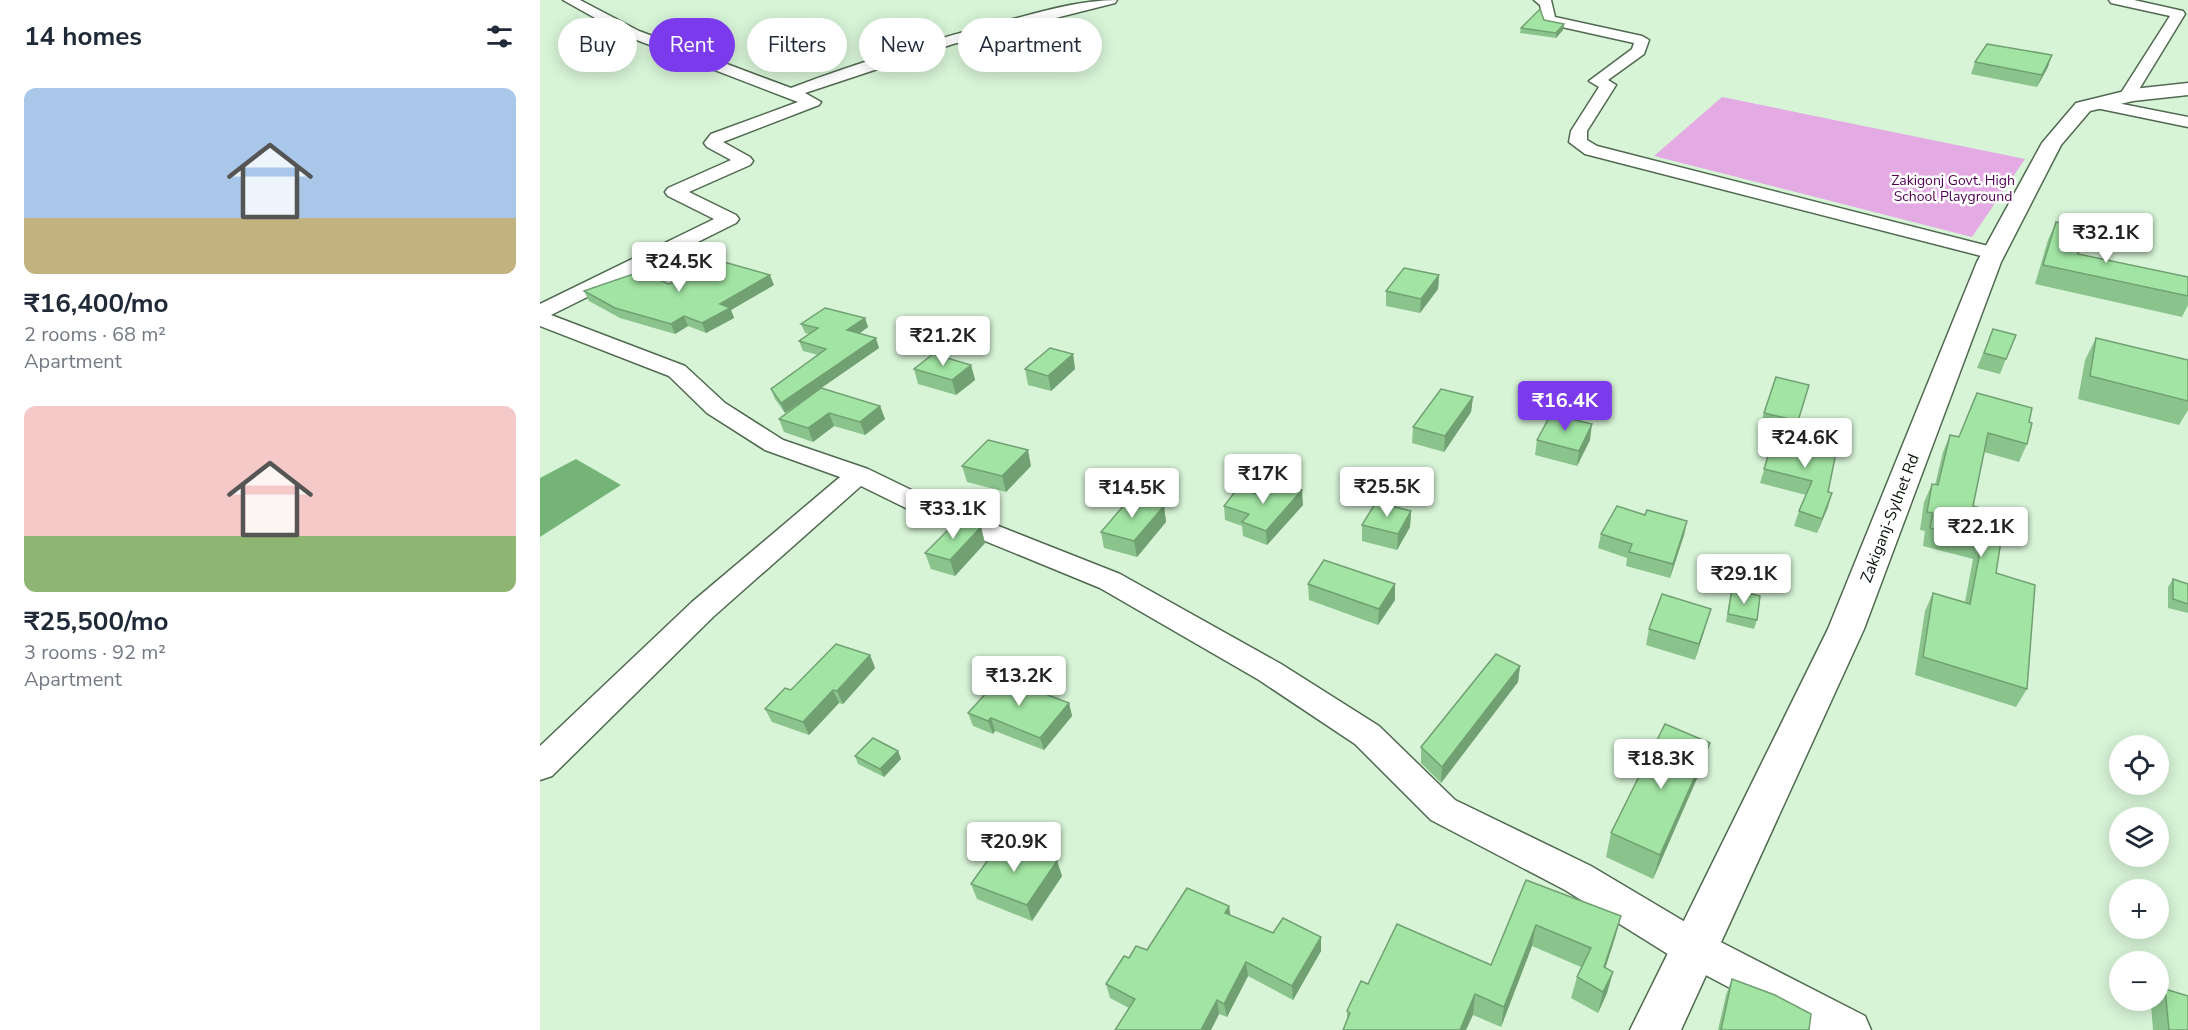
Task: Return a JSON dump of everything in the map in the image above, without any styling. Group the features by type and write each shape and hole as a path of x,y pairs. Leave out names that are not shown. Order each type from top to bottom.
{"main road":[{"name":"Zakiganj-Sylhet Rd","path":"1655,1030 1845,629 1993,253 2052,143 2083,107 2127,96 2188,89"}],"street":[{"path":"540,312 729,219 674,192 744,161 713,143 717,138 813,102 634,34 570,0"},
{"path":"789,94 857,67 924,46 1110,0"},
{"path":"2116,0 2183,11 2127,96"},
{"path":"1547,1 1549,20 1642,40 1639,51 1597,81 1608,85 1579,130 1578,142 1591,150 1993,253"},
{"path":"2095,104 2188,122"},
{"path":"540,318 677,371 716,408 774,445 859,475 921,505 1110,582 1188,624 1367,735 1443,810 1578,878 1693,948 1851,1030"},
{"path":"540,766 577,734 680,631 777,544 859,475"}],"green space":[{"name":"Zakigonj Govt. High School Playground","path":"1722,97 2025,159 1972,237 1654,156"}],"shaded area":[{"path":"576,459 621,485 540,537 540,478"}],"building":[{"path":"1540,9 1544,20 1564,24 1556,33 1521,28"},
{"path":"1987,44 2052,55 2042,75 1975,62"},
{"path":"2056,222 2084,228 2078,254 2188,277 2188,296 2043,265"},
{"path":"717,260 770,275 720,304 730,308 702,323 684,316 671,324 615,308 584,291 642,271 668,284 679,281"},
{"path":"1404,268 1439,275 1421,299 1386,291"},
{"path":"825,308 865,318 847,330 876,338 781,403 771,389 826,349 799,341 818,328 801,324"},
{"path":"1993,329 2016,335 2006,359 1984,353"},
{"path":"2096,338 2188,360 2188,401 2090,376"},
{"path":"1050,348 1073,354 1048,376 1025,369"},
{"path":"933,354 971,365 952,380 914,369"},
{"path":"1776,377 1809,385 1798,421 1764,413"},
{"path":"821,388 880,406 860,422 829,413 808,428 779,419"},
{"path":"1441,389 1473,397 1445,436 1413,427"},
{"path":"1977,393 2032,408 2029,422 2032,423 2027,444 1988,433 1973,506 2005,515 1996,573 2035,585 2027,689 1923,657 1933,593 1970,604 1982,541 1930,528 1933,513 1927,512 1932,484 1938,485 1950,435 1959,437"},
{"path":"1551,414 1592,424 1579,451 1537,440"},
{"path":"1775,434 1837,448 1828,492 1832,493 1822,519 1799,511 1812,481 1764,469"},
{"path":"988,440 1028,450 1002,476 962,466"},
{"path":"1278,482 1302,490 1266,531 1242,522 1249,514 1224,506 1238,488 1265,497"},
{"path":"1131,497 1164,506 1134,541 1101,532"},
{"path":"1376,502 1411,511 1398,534 1362,525"},
{"path":"1617,506 1645,515 1647,510 1687,521 1673,564 1629,552 1632,544 1601,534"},
{"path":"959,519 981,527 950,560 925,553"},
{"path":"1324,560 1395,584 1379,609 1308,584"},
{"path":"2173,579 2188,584 2188,604 2173,599"},
{"path":"1732,589 1760,596 1757,620 1728,614"},
{"path":"1662,594 1711,609 1699,644 1649,629"},
{"path":"836,644 870,655 837,691 833,690 803,722 765,709 785,688 791,690"},
{"path":"1496,654 1520,666 1442,767 1421,747"},
{"path":"1001,677 1069,703 1040,738 991,718 988,721 968,713"},
{"path":"1665,724 1710,743 1660,855 1611,833"},
{"path":"873,738 898,751 880,769 855,756"},
{"path":"1002,840 1057,861 1027,905 971,884"},
{"path":"1526,880 1621,916 1604,967 1613,972 1603,992 1577,977 1591,948 1536,925 1504,1007 1475,994 1460,1030 1343,1030 1350,1013 1347,1011 1361,981 1368,984 1397,924 1491,965"},
{"path":"1187,888 1229,906 1225,913 1273,933 1283,918 1321,937 1292,986 1246,962 1224,1004 1217,1000 1201,1030 1115,1030 1135,999 1106,984 1124,956 1129,958 1136,946 1147,950"},
{"path":"1732,979 1775,995 1811,1014 1809,1030 1721,1030"},
{"path":"2169,990 2188,996 2188,1030 2169,1030 2167,1011 2169,1011"}]}
